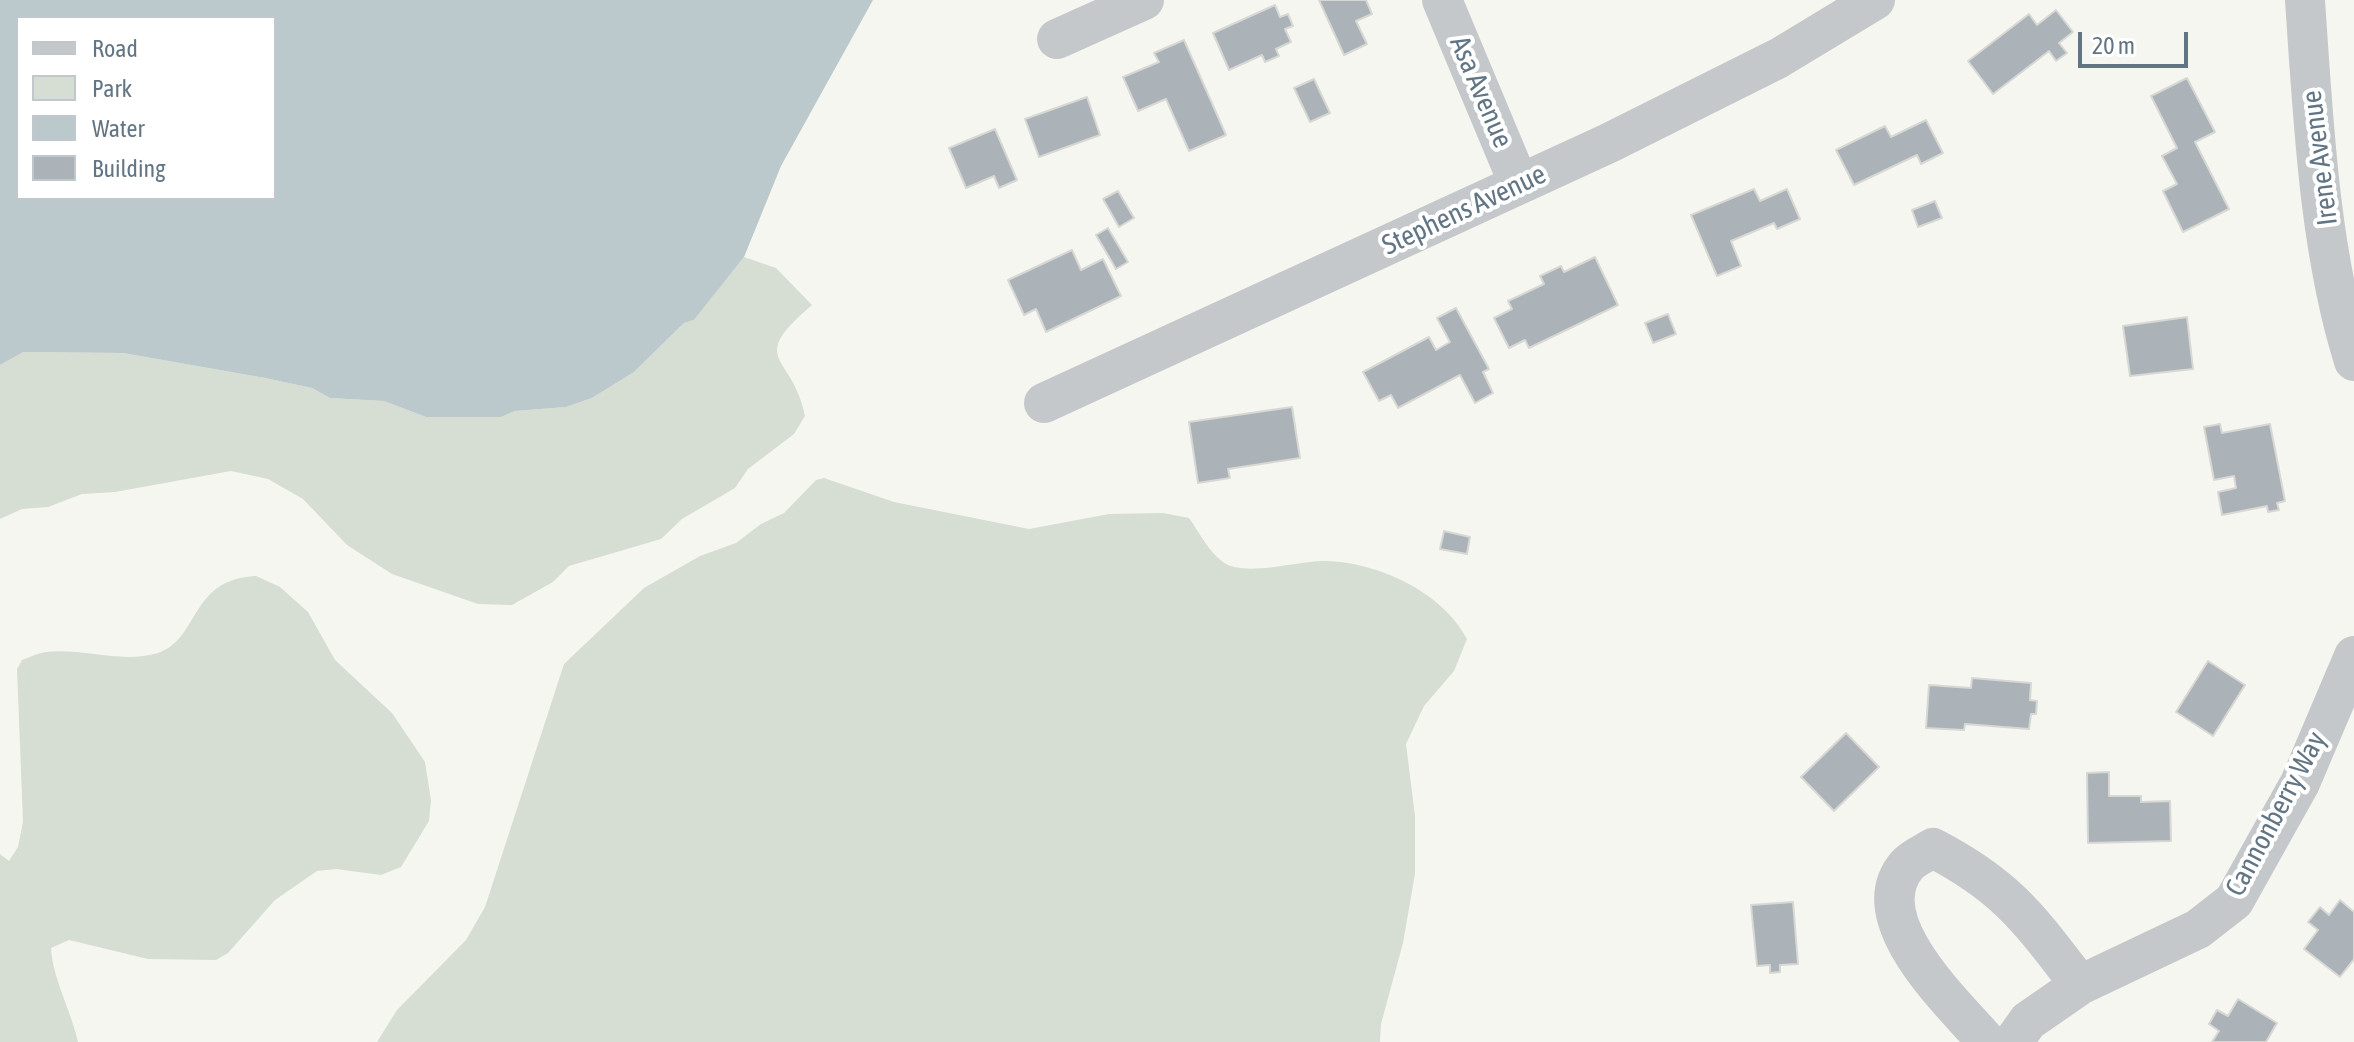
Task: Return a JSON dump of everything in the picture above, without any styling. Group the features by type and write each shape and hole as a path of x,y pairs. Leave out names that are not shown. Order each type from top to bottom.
{"street":[{"path":"1057,39 1144,0"},
{"name":"Asa Avenue","path":"1442,0 1519,184"},
{"name":"Stephens Avenue","path":"1044,403 1745,76 1875,0"},
{"name":"Irene Avenue","path":"2305,0 2314,130 2340,318 2354,361"},
{"name":"Cannonberry Way","path":"2013,1042 2028,1021 2080,985 2198,929 2234,901 2300,783 2354,656"},
{"path":"1987,1042 1910,950 1894,913 1896,882 1908,863 1933,848 2001,889 2024,913 2080,985"}],"green space":[{"path":"744,257 776,268 812,305 792,324 777,349 799,395 805,416 794,434 748,469 735,488 682,519 661,539 569,566 553,582 512,605 478,604 392,574 347,545 303,499 268,479 231,471 115,492 82,494 48,507 22,509 0,519 0,365 22,352 123,353 312,388 330,398 384,401 426,417 501,417 515,411 566,407 592,398 634,372 684,323 694,320"},
{"path":"824,478 894,502 1029,529 1109,514 1163,513 1189,518 1213,553 1233,567 1258,568 1315,561 1346,563 1366,567 1407,583 1442,607 1467,639 1454,671 1424,706 1406,744 1415,816 1415,874 1403,943 1381,1024 1380,1042 377,1042 397,1010 466,940 485,907 564,664 644,588 700,556 736,543 761,524 784,513 816,480"},
{"path":"256,576 280,587 308,612 335,660 392,713 425,762 431,800 429,821 401,867 381,875 336,869 317,871 275,900 228,953 216,960 148,959 69,940 51,948 55,972 78,1042 0,1042 0,854 9,861 18,847 23,822 17,669 22,660 46,652 131,657 158,653 172,646 182,635 218,587"}],"water":[{"path":"0,0 873,0 781,166 744,257 694,320 684,323 634,372 592,398 566,407 515,411 501,417 426,417 384,401 330,398 312,388 123,353 23,352 0,365"}],"building":[{"path":"1319,0 1366,0 1372,14 1356,21 1367,44 1344,55"},
{"path":"1275,5 1280,17 1288,14 1293,26 1285,29 1291,42 1276,49 1279,56 1265,62 1262,55 1229,70 1213,33"},
{"path":"2056,10 2073,32 2059,43 2067,53 2056,61 2049,51 1993,94 1968,61 2029,14 2037,25"},
{"path":"1184,40 1226,135 1189,151 1166,99 1138,111 1123,77 1159,62 1154,53"},
{"path":"2187,78 2215,132 2195,142 2229,209 2183,232 2163,191 2177,184 2162,156 2177,148 2151,96"},
{"path":"1314,79 1330,113 1310,122 1294,88"},
{"path":"1087,97 1100,135 1039,157 1025,119"},
{"path":"1926,120 1943,153 1921,164 1917,155 1854,185 1836,150 1885,126 1891,137"},
{"path":"995,129 1017,180 999,188 994,176 966,188 949,148"},
{"path":"1754,189 1760,201 1787,189 1800,219 1777,229 1774,223 1731,241 1741,266 1717,276 1691,215"},
{"path":"1118,191 1134,218 1119,227 1103,199"},
{"path":"1935,201 1942,218 1918,227 1912,210"},
{"path":"1108,228 1128,262 1116,269 1096,235"},
{"path":"1072,250 1081,270 1103,259 1121,296 1046,332 1036,309 1024,315 1008,280"},
{"path":"1595,257 1618,305 1529,348 1525,340 1509,348 1494,318 1512,309 1508,301 1544,284 1540,276 1561,266 1564,272"},
{"path":"1456,308 1489,369 1483,372 1493,393 1475,403 1460,375 1398,408 1391,395 1379,401 1363,372 1429,337 1436,350 1450,342 1437,318"},
{"path":"1668,314 1676,334 1653,343 1645,323"},
{"path":"2187,317 2193,369 2130,376 2123,326"},
{"path":"1292,407 1300,458 1228,469 1230,478 1198,483 1189,422"},
{"path":"2220,424 2222,433 2270,424 2285,501 2277,503 2279,510 2268,512 2267,506 2222,515 2218,492 2236,488 2234,476 2214,480 2204,427"},
{"path":"1444,531 1470,537 1467,554 1440,549"},
{"path":"2208,661 2245,685 2213,736 2176,712"},
{"path":"1972,678 2031,683 2030,700 2037,701 2036,714 2031,714 2029,729 1965,724 1964,730 1926,728 1929,685 1971,688"},
{"path":"1846,733 1879,767 1834,811 1801,777"},
{"path":"2109,772 2109,796 2141,796 2141,802 2170,801 2171,841 2088,843 2087,773"},
{"path":"2340,900 2354,912 2354,959 2340,977 2304,949 2318,930 2308,922 2320,907 2329,915"},
{"path":"1793,902 1798,964 1780,965 1780,972 1770,973 1770,965 1757,966 1751,905"},
{"path":"2238,999 2277,1023 2266,1042 2212,1042 2219,1031 2209,1024 2217,1010 2228,1016"}]}
